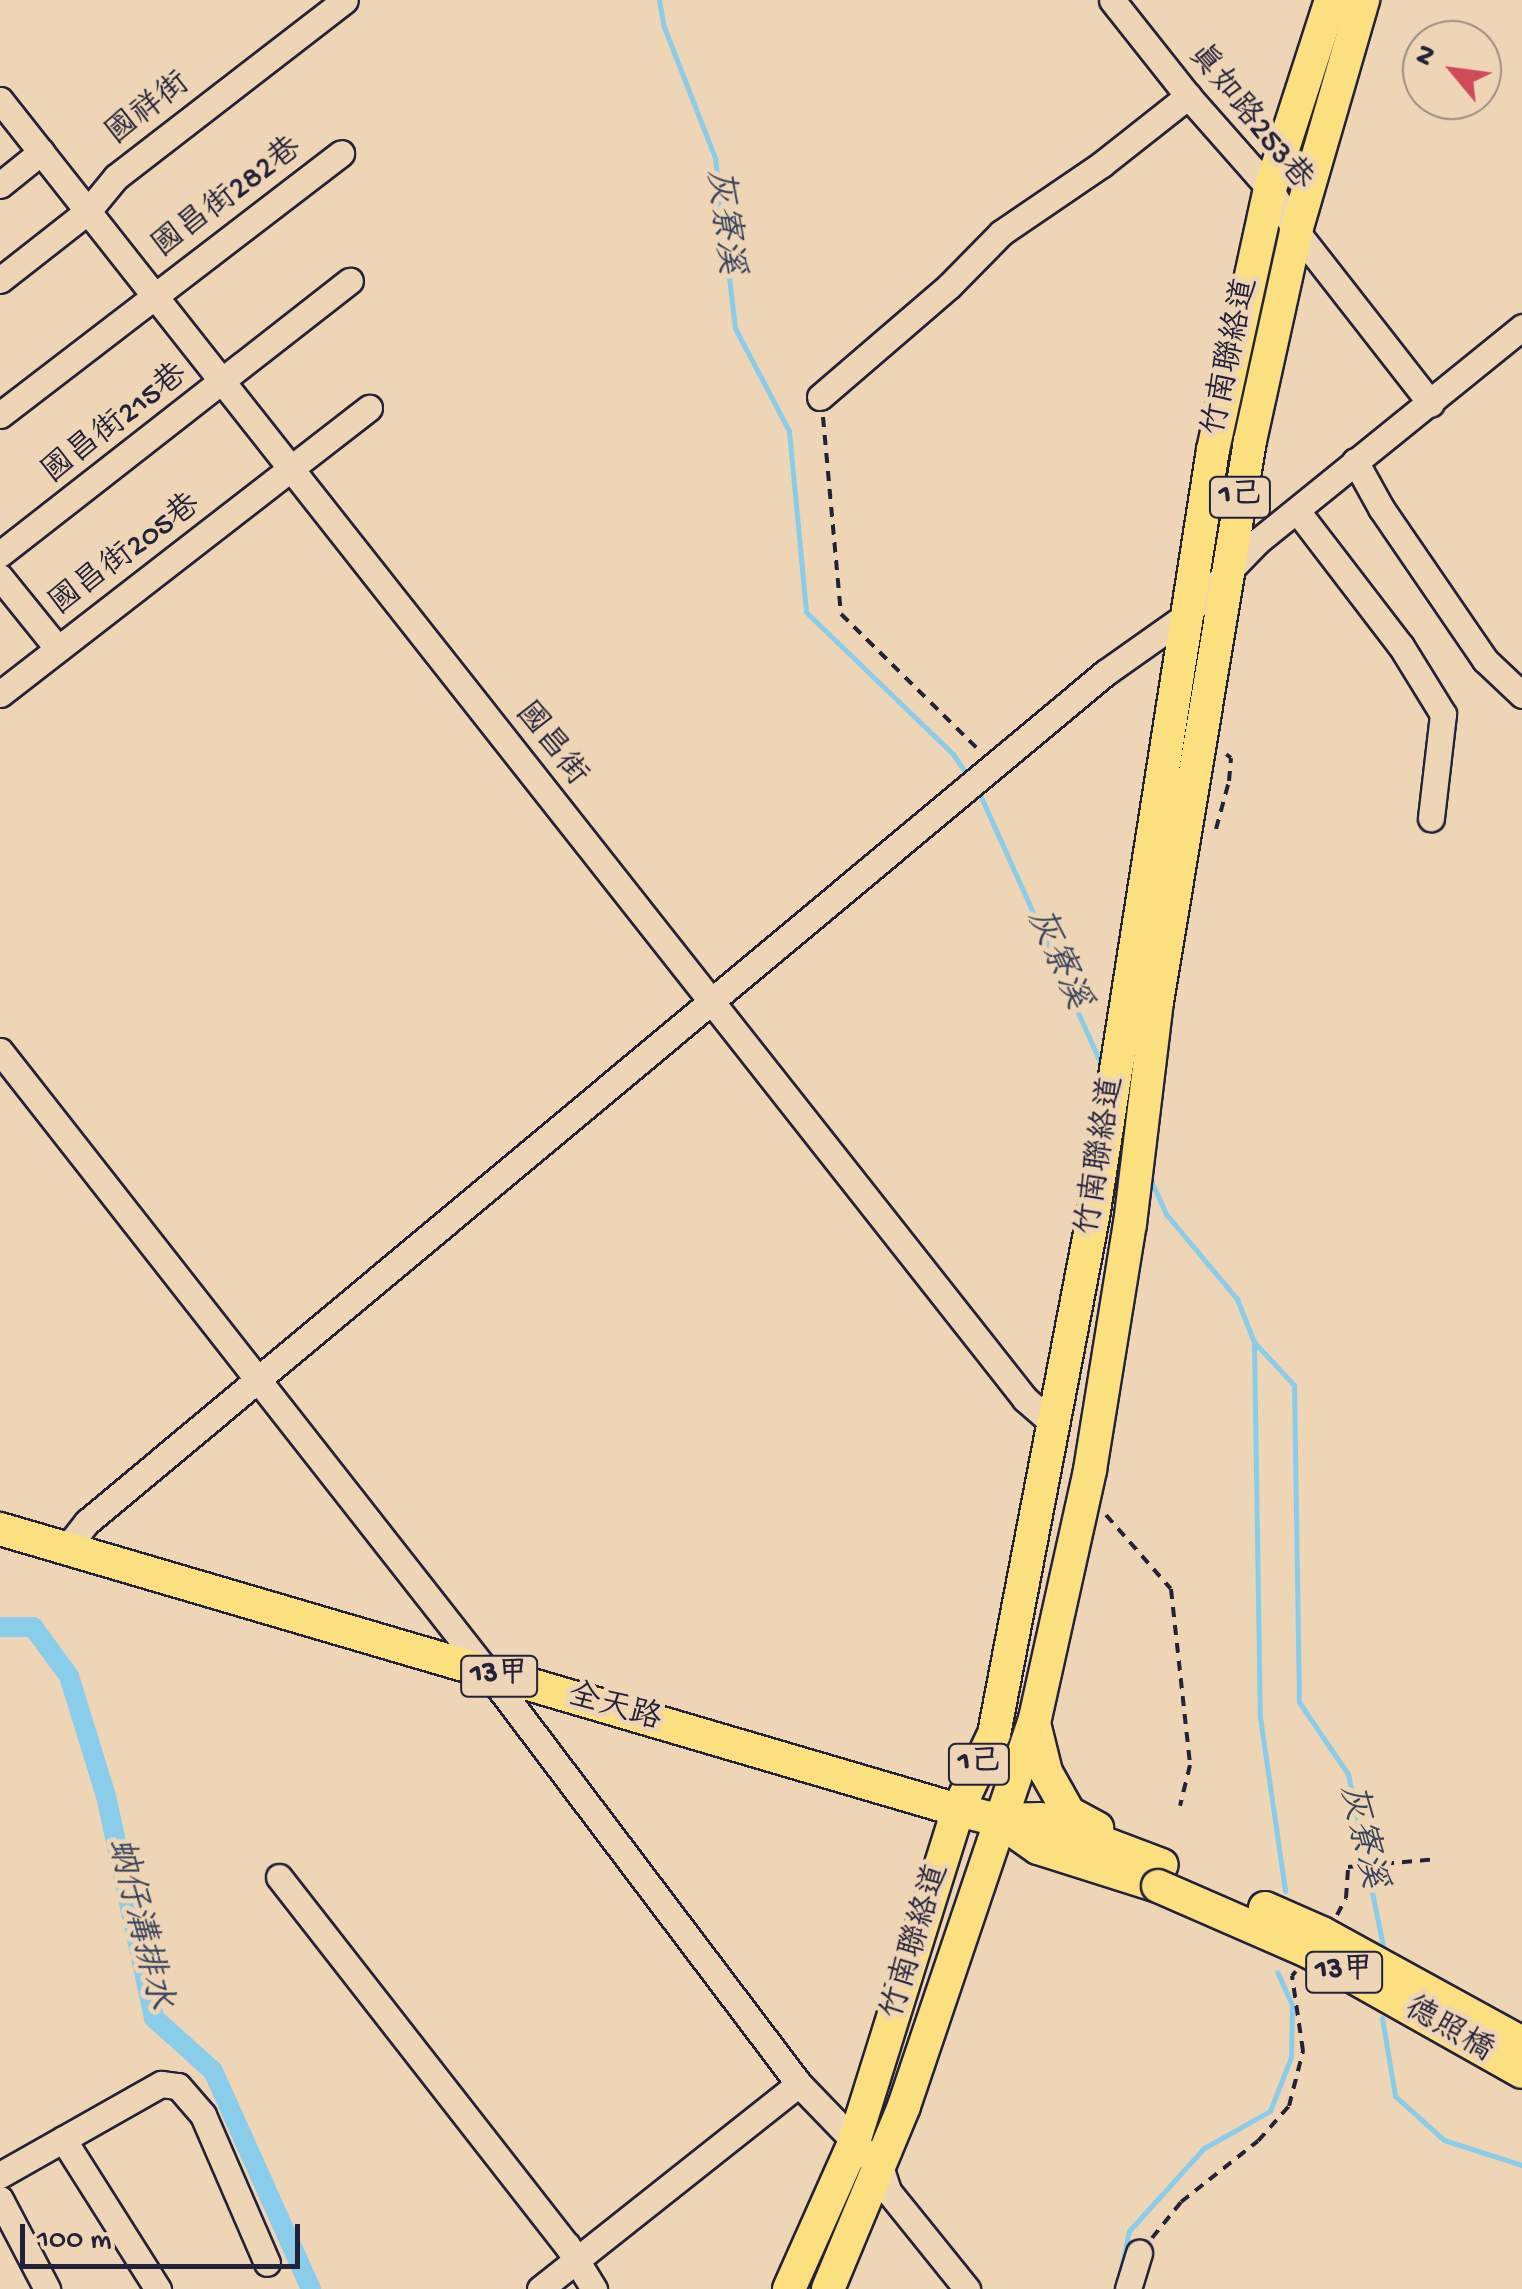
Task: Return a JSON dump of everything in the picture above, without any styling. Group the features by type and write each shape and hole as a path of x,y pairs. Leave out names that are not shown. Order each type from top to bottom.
{"main road":[{"name":"竹南聯絡道","path":"828,2289 881,2169 1034,1722 1085,1493 1130,1224 1141,998 1184,617 1216,431 1270,189 1330,0"},
{"name":"竹南聯絡道","path":"789,2289 853,2144 958,1810 994,1734 1093,1217 1296,231 1363,0"},
{"name":"全天路","path":"0,1529 998,1820"},
{"path":"1034,1722 1046,1772 1068,1813 1160,1875"},
{"name":"13甲","path":"998,1820 1038,1848 1160,1875"},
{"name":"德照橋","path":"1160,1875 1322,1933 1522,2043"},
{"name":"德照橋","path":"1160,1875 1309,1952 1522,2072"}],"street":[{"name":"國祥街","path":"0,280 88,211 116,177 345,0"},
{"name":"真如路253巷","path":"1112,0 1188,96 1270,189 1296,231 1431,404"},
{"path":"820,397 949,286 1000,233 1102,164 1188,96"},
{"name":"國昌街","path":"0,100 1025,1399 1055,1425"},
{"path":"0,185 41,152"},
{"name":"國昌街282巷","path":"0,415 341,153"},
{"name":"國昌街215巷","path":"0,554 350,281"},
{"path":"65,1550 87,1522 964,796 1106,673 1184,617 1226,569 1522,328"},
{"name":"國昌街205巷","path":"0,694 369,408"},
{"path":"1355,461 1381,508 1485,660 1522,695"},
{"path":"1298,512 1400,646 1443,714 1431,818"},
{"path":"0,576 58,649"},
{"path":"0,1051 488,1673 800,2084 853,2144 881,2169 888,2191 966,2289"},
{"path":"279,1877 568,2245 573,2261 594,2289"},
{"path":"0,2175 161,2084 178,2086 204,2116 267,2264"},
{"path":"540,2289 800,2084"},
{"path":"64,2139 158,2289"},
{"path":"0,2199 37,2285"},
{"path":"1128,2289 1139,2254"}],"path":[{"path":"820,397 841,614 957,724 994,768"},
{"path":"1085,1493 1170,1589 1190,1765 1180,1806"},
{"path":"1326,1929 1346,1898 1348,1868 1438,1858"},
{"path":"1139,2254 1182,2202 1258,2140 1289,2106 1303,2051 1292,1976 1303,1960"}],"waterway":[{"name":"灰寮溪","path":"659,0 664,27 715,158 735,328 789,431 806,612 953,754 967,775"},
{"name":"灰寮溪","path":"977,788 1103,1069"},
{"name":"灰寮溪","path":"1149,1176 1166,1214 1237,1299 1254,1342 1294,1385 1299,1702 1348,1774 1383,1946"},
{"path":"1254,1345 1260,1717 1285,1891"},
{"name":"蚋仔溝排水","path":"0,1627 33,1627 69,1676 106,1796 154,2018 213,2071 311,2289"},
{"path":"1119,2278 1129,2231 1204,2148 1270,2111 1291,2057 1292,2005 1277,1972"},
{"name":"灰寮溪","path":"1382,2018 1395,2096 1444,2140 1522,2165"}]}
